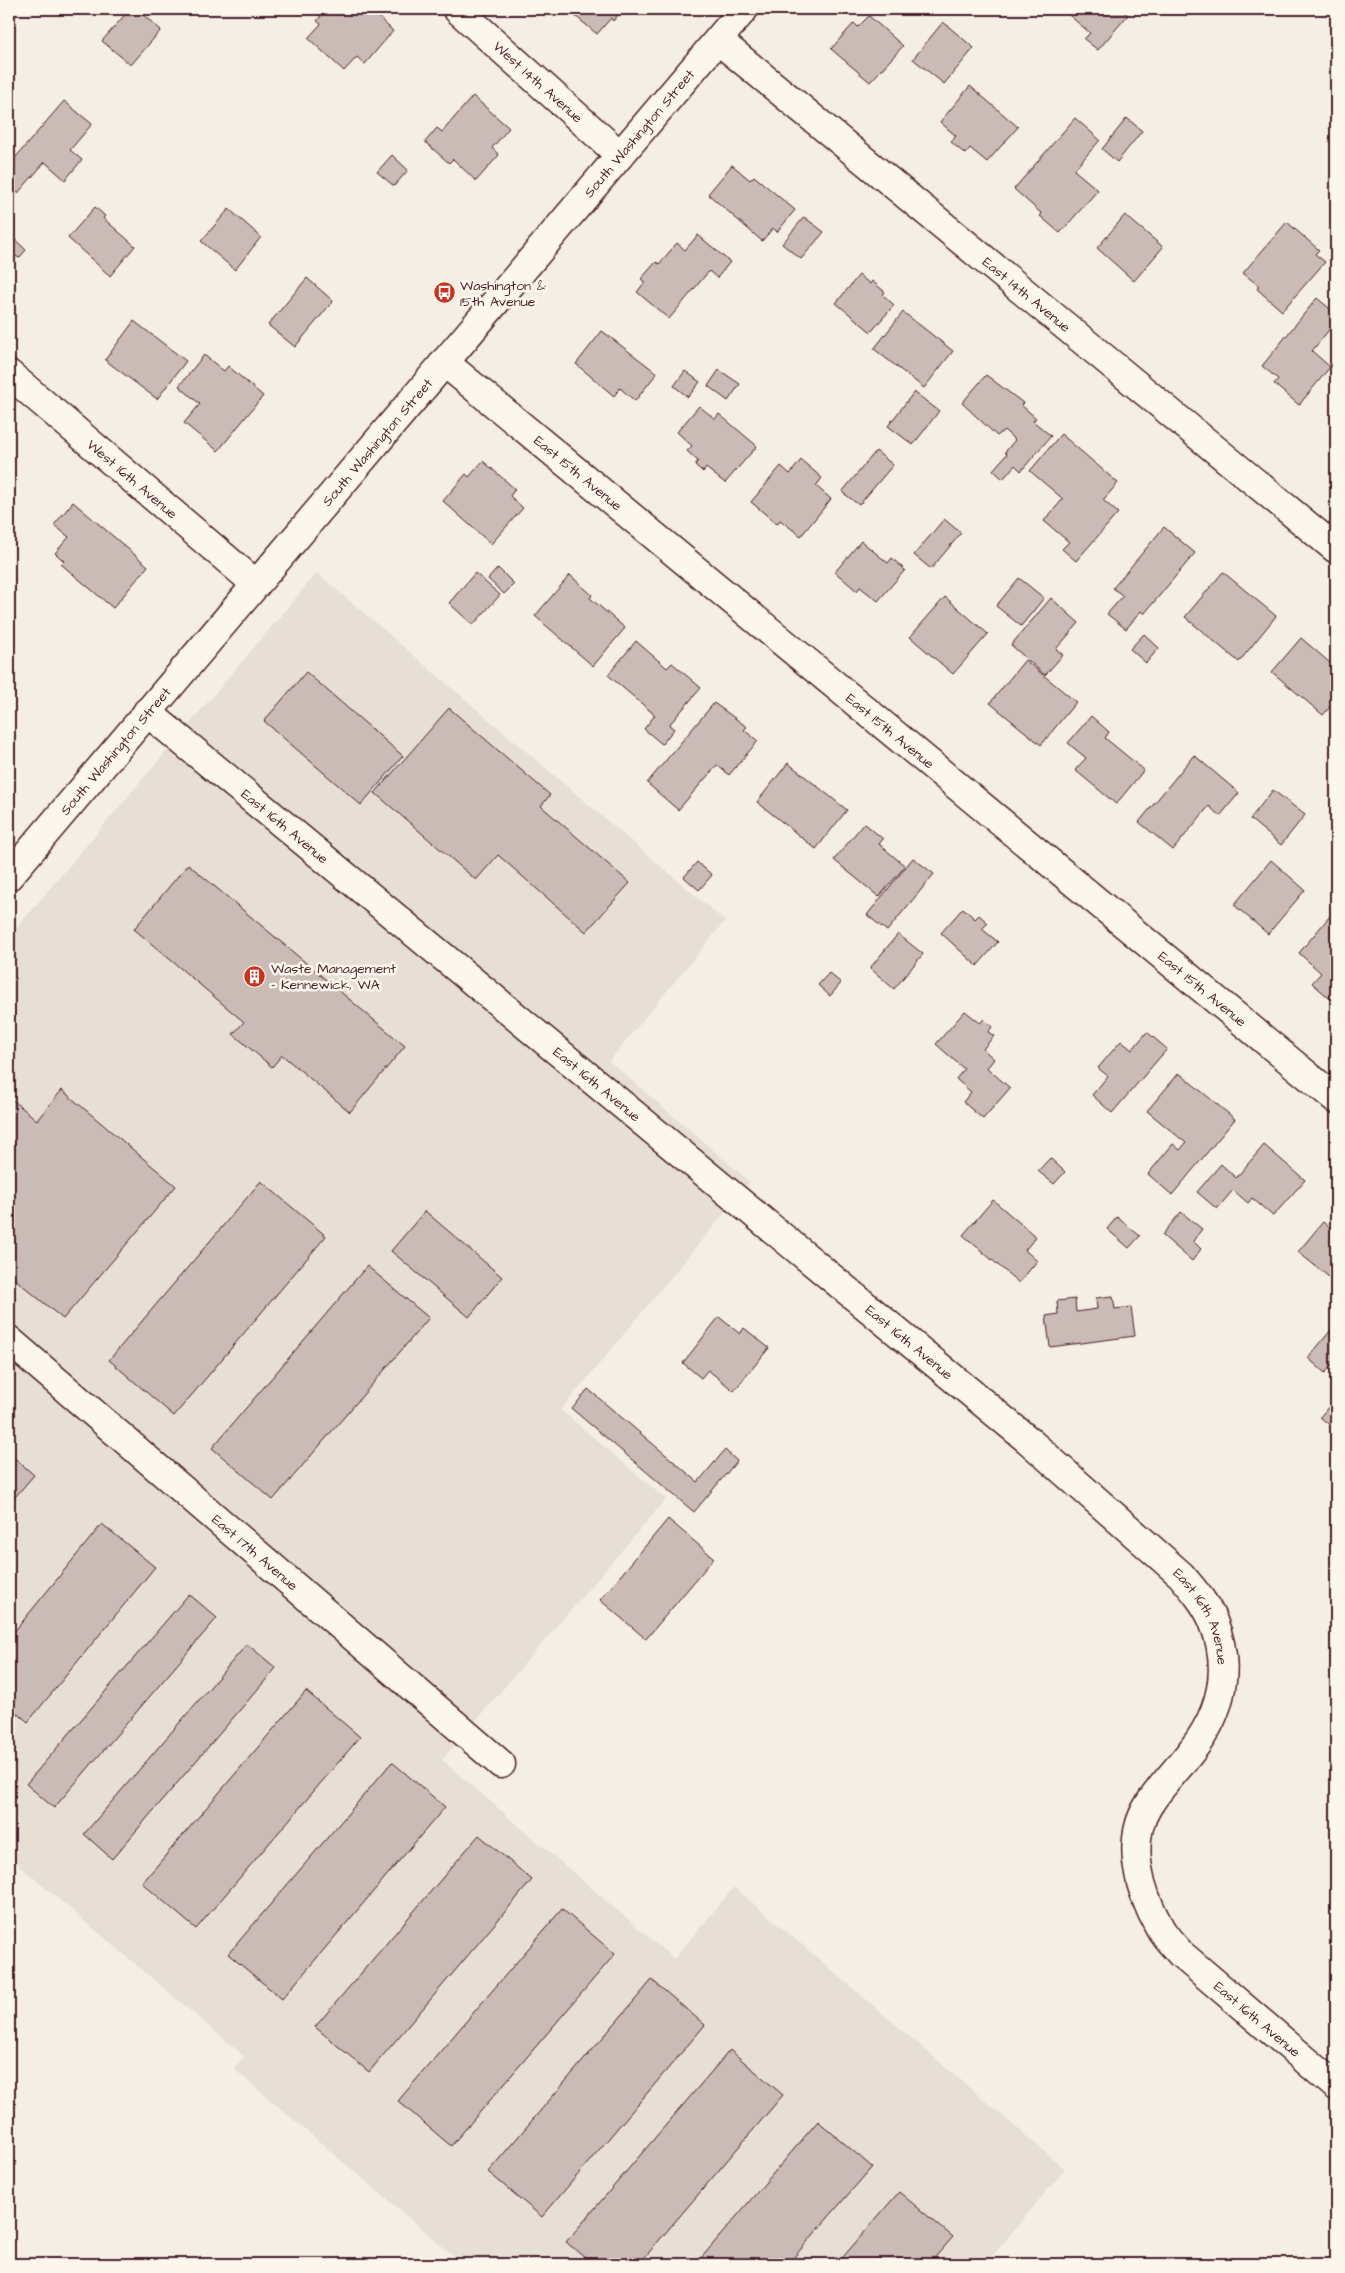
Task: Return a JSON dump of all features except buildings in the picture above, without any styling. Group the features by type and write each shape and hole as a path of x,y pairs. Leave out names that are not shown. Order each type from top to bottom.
{"street":[{"name":"West 14th Avenue","path":"457,9 620,155"},
{"name":"South Washington Street","path":"9,876 744,9"},
{"name":"East 14th Avenue","path":"718,40 1336,549"},
{"name":"East 15th Avenue","path":"444,362 1336,1099"},
{"name":"West 16th Avenue","path":"9,374 256,584"},
{"name":"East 16th Avenue","path":"147,712 1028,1440 1181,1575 1200,1598 1213,1622 1223,1672 1221,1698 1210,1724 1194,1748 1147,1807 1137,1836 1134,1871 1160,1930 1181,1954 1336,2086"},
{"name":"East 17th Avenue","path":"9,1340 501,1764"}],"shaded area":[{"path":"317,573 725,921 609,1061 750,1182 561,1410 666,1499 442,1760 674,1959 734,1887 1065,2169 986,2264 463,2264 234,2069 244,2056 9,1857 9,937"}],"place":[{"name":"Washington & 15th Avenue","path":"444,293"},
{"name":"Waste Management - Kennewick, WA","path":"255,976"}]}
